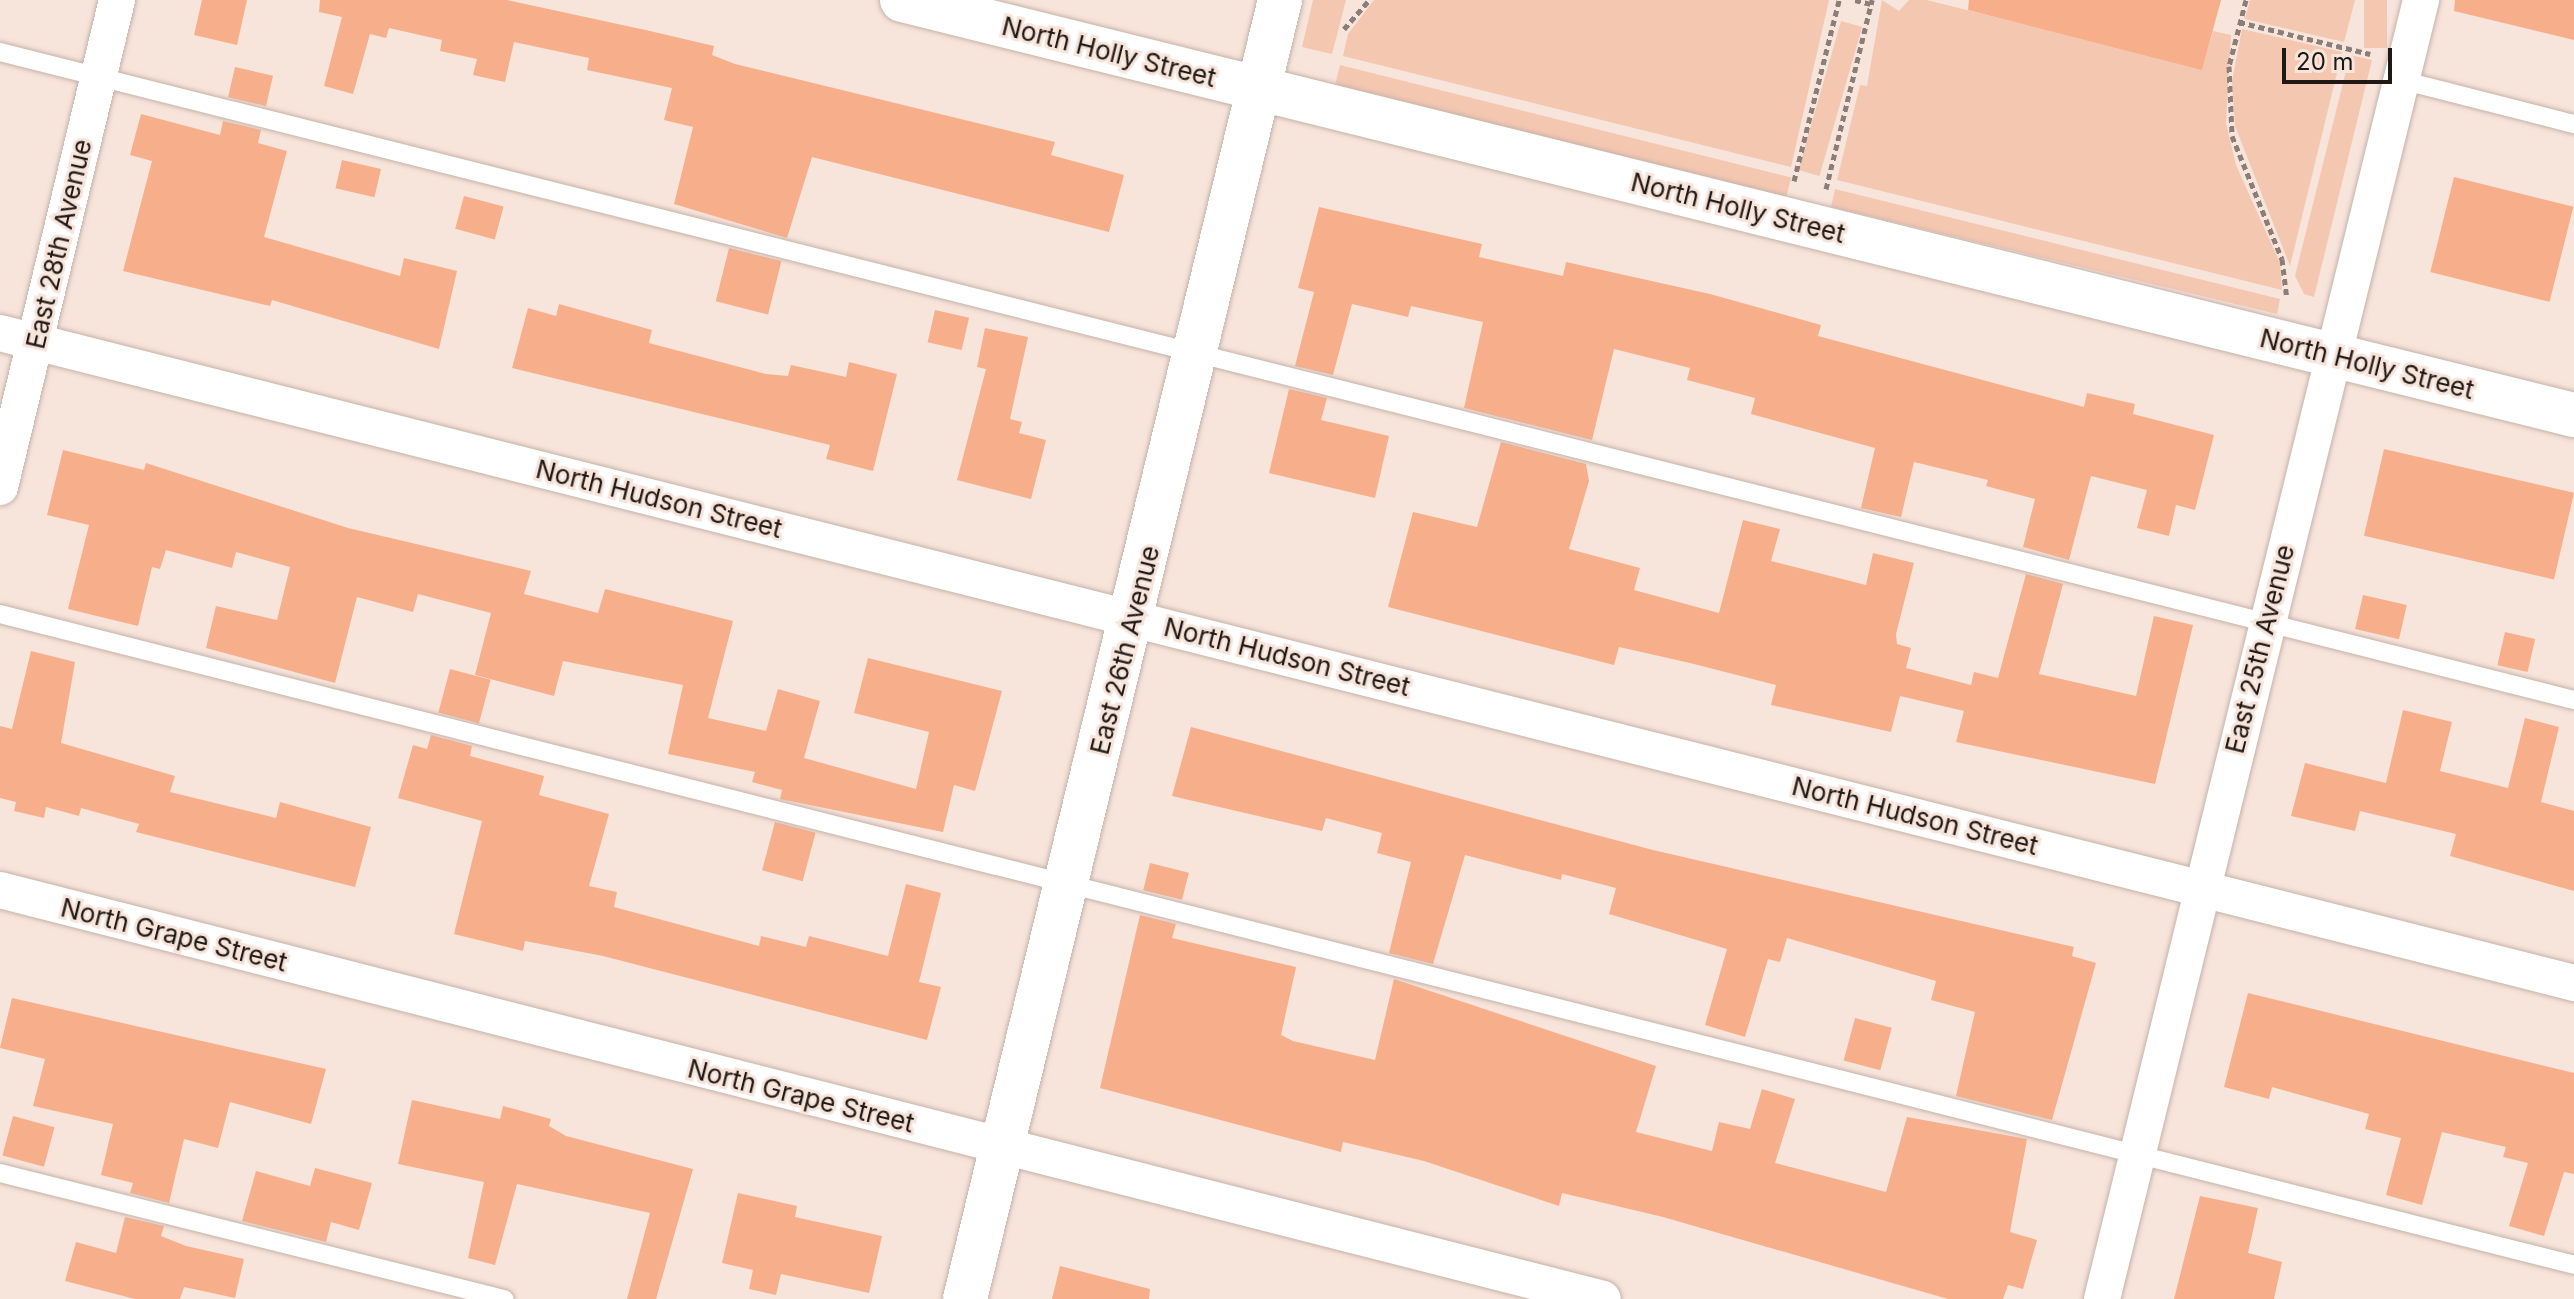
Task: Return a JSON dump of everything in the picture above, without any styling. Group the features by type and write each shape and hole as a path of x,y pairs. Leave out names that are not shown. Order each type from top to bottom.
{"street":[{"name":"East 28th Avenue","path":"0,487 117,0"},
{"name":"North Holly Street","path":"902,0 2574,415"},
{"name":"East 26th Avenue","path":"965,1299 1134,618 1193,357 1280,0"},
{"name":"East 25th Avenue","path":"2102,1299 2333,356 2389,68 2421,0"},
{"name":"North Hudson Street","path":"0,333 2574,983"},
{"name":"North Grape Street","path":"0,890 1603,1299"}],"lane":[{"path":"0,52 1193,357 2574,700"},
{"path":"2389,68 2574,124"},
{"path":"0,614 2574,1265"},
{"path":"0,1173 504,1299"}],"path":[{"path":"1344,29 1369,0"},
{"path":"1790,197 1839,0"},
{"path":"1822,205 1871,2 1855,0"},
{"path":"2246,0 2229,66 2232,136 2282,259 2287,298"},
{"path":"2239,22 2389,68"}],"shaded area":[{"path":"1313,0 1346,0 1332,54 1302,47"},
{"path":"1374,0 1829,0 1791,167 1343,56 1348,34"},
{"path":"1882,0 1899,11 1909,0 1927,0 2202,69 2213,31 2231,35 2226,123 2236,165 2280,263 2282,290 1837,180 1860,85 1867,86"},
{"path":"2250,0 2355,0 2344,42 2245,19"},
{"path":"2364,0 2387,0 2387,48 2364,48"},
{"path":"1841,21 1862,27 1819,176 1798,170"},
{"path":"2242,29 2342,52 2290,266 2235,126 2232,81"},
{"path":"2350,55 2372,60 2314,297 2304,294 2295,276"},
{"path":"1340,65 1791,177 1786,197 1335,84"},
{"path":"1835,189 2280,299 2277,314 1831,207"}],"building":[{"path":"202,0 247,0 237,45 194,35"},
{"path":"320,0 507,0 650,31 714,46 712,55 735,64 1055,142 1051,155 1124,175 1109,232 812,157 787,238 674,204 693,127 664,120 672,88 587,70 589,58 514,42 505,82 473,75 477,59 440,51 442,40 389,28 386,38 370,34 353,94 324,86 342,17 319,12"},
{"path":"1969,0 2221,0 2202,70 1968,10"},
{"path":"2455,0 2574,0 2574,40 2454,11"},
{"path":"235,67 273,76 266,106 228,97"},
{"path":"141,114 220,135 223,121 261,130 258,143 287,151 264,237 400,276 404,258 457,271 439,349 272,300 270,306 123,271 152,161 130,155"},
{"path":"342,160 381,169 374,197 335,188"},
{"path":"2454,177 2573,207 2550,302 2430,272"},
{"path":"464,196 504,207 495,239 455,229"},
{"path":"1319,207 1482,244 1479,257 1563,276 1566,262 1710,294 1821,325 1818,336 2084,407 2087,393 2135,404 2133,414 2214,435 2195,510 2176,505 2169,536 2137,528 2147,490 2091,476 2069,560 2023,547 2035,499 1986,486 1988,480 1914,462 1901,517 1861,508 1875,448 1751,414 1755,398 1687,380 1690,368 1614,349 1592,440 1464,408 1483,322 1411,306 1408,317 1352,304 1333,375 1295,366 1314,292 1298,288"},
{"path":"729,248 781,261 768,314 716,301"},
{"path":"559,304 652,330 649,343 766,374 788,376 791,365 846,377 849,362 897,374 873,471 826,459 830,445 512,368 528,308 556,316"},
{"path":"935,310 969,318 962,350 928,342"},
{"path":"985,328 1028,337 1010,419 1022,422 1019,433 1046,440 1031,499 957,480 986,369 977,367"},
{"path":"1289,389 1327,398 1321,420 1389,436 1375,498 1269,473"},
{"path":"1501,442 1586,464 1589,481 1569,549 1640,568 1634,590 1719,613 1743,520 1780,529 1771,561 1866,585 1873,553 1914,563 1896,634 1897,644 1911,648 1906,668 1971,685 1974,672 1998,678 2026,574 2063,584 2039,674 2136,696 2154,616 2193,625 2155,784 1956,742 1964,711 1900,696 1891,732 1771,705 1776,685 1690,663 1619,647 1614,665 1388,607 1413,512 1477,527"},
{"path":"2384,449 2574,493 2554,580 2364,536"},
{"path":"63,450 144,470 146,463 348,528 531,571 524,594 598,613 605,589 733,621 708,718 766,731 778,689 820,701 804,758 916,789 929,732 854,713 868,658 1002,691 975,791 954,785 943,832 780,799 782,790 752,782 755,772 668,754 683,685 563,661 554,696 475,675 491,613 418,594 413,612 357,597 335,683 206,648 216,606 277,620 290,567 236,552 232,568 166,550 160,569 152,567 138,626 68,609 89,525 47,515"},
{"path":"2363,595 2407,605 2399,639 2355,629"},
{"path":"2505,632 2535,639 2528,672 2497,665"},
{"path":"31,651 75,662 61,743 175,776 170,792 276,818 280,802 371,827 355,887 136,832 139,824 81,808 79,816 46,807 44,818 14,811 16,802 0,798 0,726 12,729"},
{"path":"450,669 491,680 479,723 438,712"},
{"path":"2403,710 2452,722 2440,771 2508,788 2525,718 2559,727 2541,802 2574,811 2574,891 2450,856 2456,834 2360,811 2355,831 2291,816 2305,763 2386,783"},
{"path":"1191,727 1653,850 2074,947 2072,956 2096,963 2052,1120 1956,1096 1975,1012 1931,1000 1936,981 1787,938 1780,962 1768,959 1745,1037 1705,1025 1727,949 1609,914 1616,888 1562,874 1561,880 1465,855 1433,964 1389,953 1411,862 1377,853 1382,833 1326,818 1322,831 1172,796"},
{"path":"431,735 472,746 470,756 544,776 539,795 609,814 589,886 617,892 614,907 759,946 761,936 806,947 809,936 888,956 906,884 941,893 919,982 941,987 927,1040 603,956 525,941 523,951 454,934 482,821 398,798 413,745 427,749"},
{"path":"775,822 816,833 803,881 762,870"},
{"path":"1150,863 1189,873 1182,900 1143,890"},
{"path":"1140,915 1176,924 1172,938 1296,967 1281,1035 1293,1041 1375,1060 1394,979 1656,1066 1636,1132 1712,1151 1719,1122 1750,1129 1762,1089 1795,1099 1775,1163 1886,1192 1907,1117 2027,1139 2010,1232 2037,1240 2023,1289 2008,1285 2003,1299 1948,1299 1663,1217 1562,1193 1559,1206 1424,1161 1343,1142 1341,1152 1100,1088"},
{"path":"2248,993 2574,1073 2574,1174 2564,1172 2544,1236 2509,1226 2528,1163 2503,1157 2506,1147 2442,1132 2422,1205 2386,1195 2401,1138 2365,1129 2369,1114 2272,1087 2269,1099 2224,1087"},
{"path":"12,998 326,1069 311,1124 230,1102 218,1148 184,1139 169,1203 130,1193 133,1183 101,1175 113,1124 33,1106 45,1059 0,1048"},
{"path":"1855,1018 1892,1028 1880,1070 1844,1061"},
{"path":"412,1100 500,1119 503,1106 551,1119 549,1126 566,1136 693,1169 656,1299 627,1299 650,1213 517,1184 495,1265 468,1258 484,1182 398,1164"},
{"path":"13,1116 55,1127 44,1167 2,1156"},
{"path":"315,1168 372,1183 359,1230 331,1222 326,1242 242,1221 256,1171 310,1186"},
{"path":"738,1193 797,1206 795,1217 882,1236 869,1293 781,1274 776,1295 749,1289 753,1270 722,1263"},
{"path":"2200,1196 2258,1208 2248,1253 2282,1262 2274,1299 2174,1299"},
{"path":"125,1217 164,1226 161,1236 186,1246 244,1259 235,1298 184,1287 180,1299 135,1299 65,1281 76,1242 116,1253"},
{"path":"1060,1266 1150,1289 1149,1299 1052,1299"}]}
